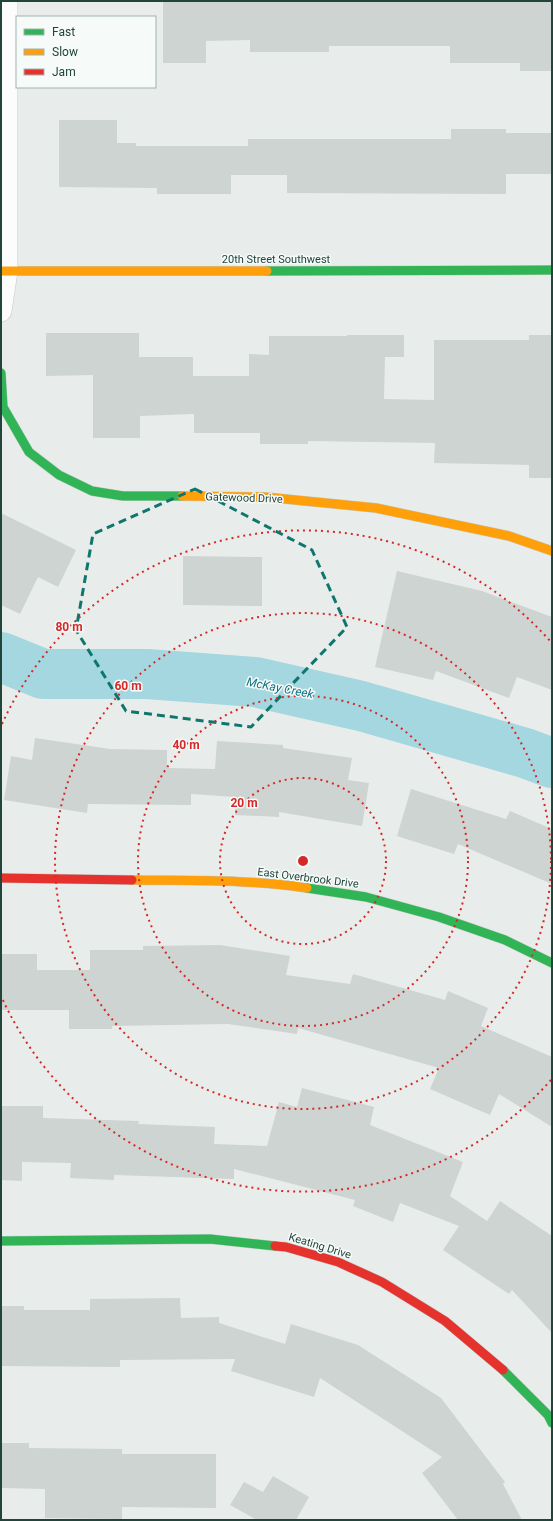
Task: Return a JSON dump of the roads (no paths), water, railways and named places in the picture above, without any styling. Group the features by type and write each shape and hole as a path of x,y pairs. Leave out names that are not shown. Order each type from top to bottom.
{"street":[{"path":"1,311 4,271 8,1"},
{"name":"20th Street Southwest","path":"4,271 552,270"},
{"name":"Gatewood Drive","path":"1,373 3,407 29,452 59,475 92,491 123,496 265,497 376,508 509,536 552,551"},
{"name":"East Overbrook Drive","path":"1,878 245,882 289,885 366,897 439,917 505,940 552,963"},
{"name":"Keating Drive","path":"1,1241 210,1239 286,1247 338,1262 382,1282 445,1321 509,1375 548,1415 552,1423"}],"waterway":[{"name":"McKay Creek","path":"1,657 43,674 147,674 255,682 361,706 525,753 552,763"}]}
